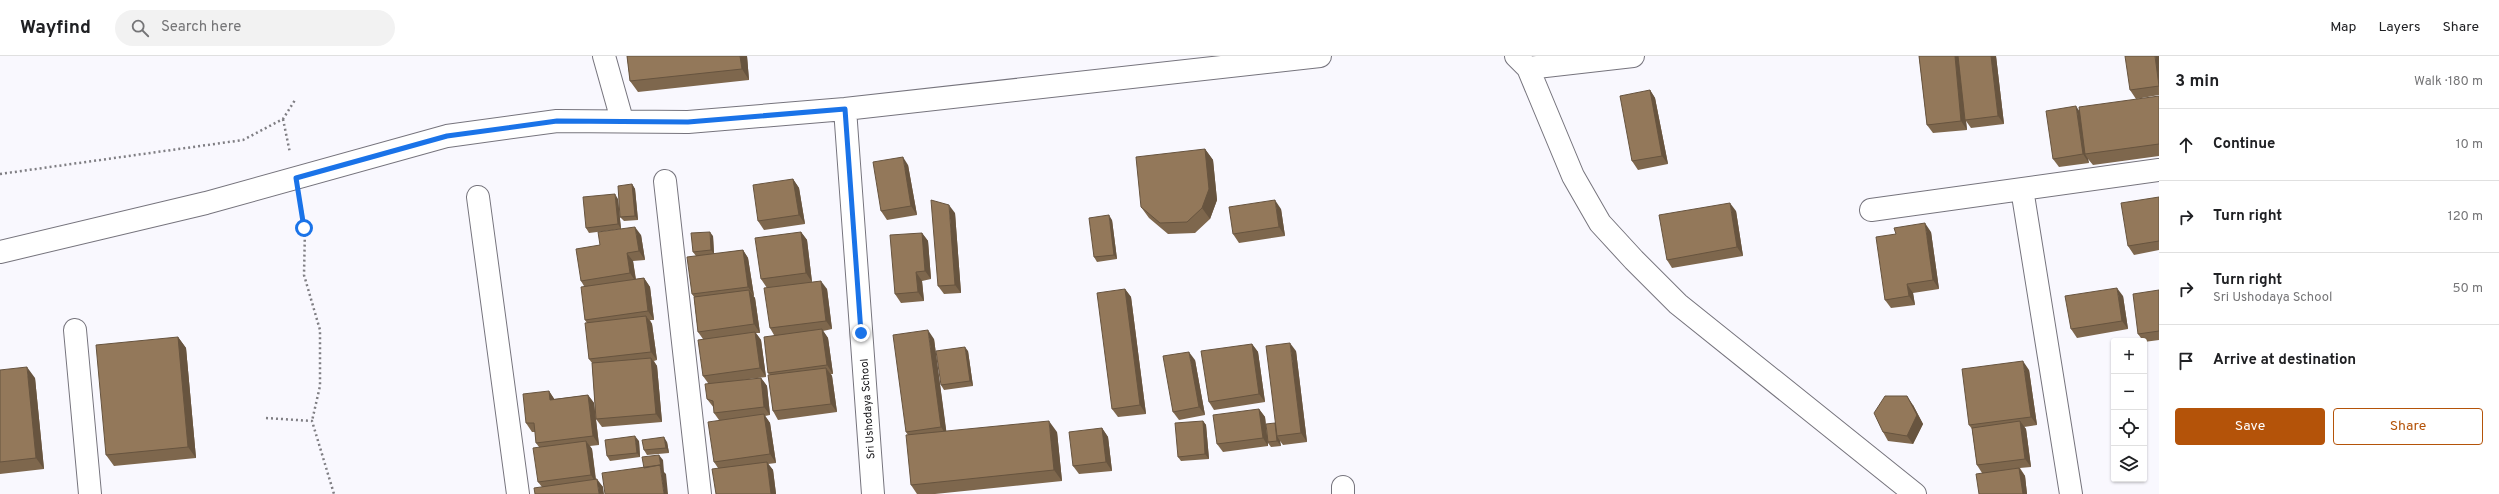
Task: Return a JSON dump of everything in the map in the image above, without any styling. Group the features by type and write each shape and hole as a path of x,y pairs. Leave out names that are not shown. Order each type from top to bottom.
{"street":[{"path":"604,56 622,120"},
{"path":"0,252 206,203 447,136 557,121 622,120 688,122 845,109 1320,56"},
{"path":"1633,56 1522,62 1573,176 1600,223 1678,304 1915,494"},
{"name":"Sri Ushodaya School","path":"845,109 873,494"},
{"path":"1871,210 2159,170"},
{"path":"665,181 700,494"},
{"path":"2022,189 2071,494"},
{"path":"478,197 518,494"},
{"path":"75,330 90,494"}],"path":[{"path":"0,174 243,140 283,119 295,100"},
{"path":"283,119 296,178 304,228 304,275 320,330 320,386 312,421 334,494"},
{"path":"266,418 312,421"}],"building":[{"path":"627,56 740,56 742,69 630,81"},
{"path":"1919,56 1955,56 1961,121 1927,125"},
{"path":"1958,56 1991,56 1998,116 1965,120"},
{"path":"2125,56 2155,56 2159,86 2130,90"},
{"path":"1650,90 1662,156 1632,161 1620,96"},
{"path":"2159,96 2159,144 2085,154 2079,107"},
{"path":"2076,106 2083,154 2053,159 2046,111"},
{"path":"1205,149 1209,189 1202,208 1187,222 1160,223 1141,207 1136,157"},
{"path":"903,157 911,206 881,211 873,162"},
{"path":"793,179 799,215 758,221 753,185"},
{"path":"632,184 635,216 620,217 618,186"},
{"path":"615,194 618,224 586,228 583,197"},
{"path":"2159,197 2159,241 2128,246 2121,203"},
{"path":"931,200 949,205 955,285 938,286"},
{"path":"1275,200 1279,227 1233,234 1229,207"},
{"path":"1730,203 1737,247 1667,260 1659,215"},
{"path":"1109,215 1114,255 1094,257 1089,218"},
{"path":"1925,223 1933,280 1907,284 1909,296 1885,300 1876,237 1896,234 1894,228"},
{"path":"635,227 639,251 627,253 630,273 581,281 576,249 600,245 598,232"},
{"path":"710,232 711,250 693,252 691,233"},
{"path":"801,232 806,273 761,279 755,238"},
{"path":"922,233 925,271 916,272 918,292 895,294 890,235"},
{"path":"743,250 748,287 692,294 687,257"},
{"path":"644,278 648,311 585,320 581,287"},
{"path":"821,281 826,321 770,328 764,288"},
{"path":"2117,288 2122,321 2071,329 2065,296"},
{"path":"1125,289 1140,405 1112,409 1097,293"},
{"path":"749,290 754,324 698,332 694,297"},
{"path":"2159,290 2159,331 2138,334 2133,294"},
{"path":"646,316 651,352 589,359 585,323"},
{"path":"822,329 827,365 768,373 764,337"},
{"path":"928,330 941,427 906,432 893,335"},
{"path":"755,332 760,368 703,376 698,340"},
{"path":"178,337 188,447 106,455 96,345"},
{"path":"1290,343 1301,433 1277,436 1266,346"},
{"path":"1252,344 1259,394 1209,402 1201,351"},
{"path":"965,347 970,381 941,385 936,351"},
{"path":"1189,352 1199,407 1173,412 1163,356"},
{"path":"651,358 656,414 596,419 592,363"},
{"path":"2023,361 2031,417 1969,425 1962,369"},
{"path":"27,367 36,458 0,462 0,370"},
{"path":"826,368 831,404 773,411 768,375"},
{"path":"761,378 764,407 714,413 713,401 707,399 705,384"},
{"path":"549,391 550,400 588,395 593,436 536,443 534,423 526,423 523,394"},
{"path":"1885,396 1907,396 1917,415 1907,436 1883,432 1874,413"},
{"path":"1259,409 1263,438 1217,444 1213,415"},
{"path":"764,414 770,454 714,462 708,422"},
{"path":"1049,421 1054,470 911,485 906,435"},
{"path":"1203,421 1205,454 1178,457 1175,423"},
{"path":"2020,421 2025,459 1977,465 1972,428"},
{"path":"1275,423 1277,441 1268,442 1266,424"},
{"path":"1102,428 1106,462 1073,466 1069,432"},
{"path":"635,436 637,453 607,456 605,440"},
{"path":"664,437 666,448 644,450 642,440"},
{"path":"586,441 591,475 538,482 533,448"},
{"path":"659,455 661,467 660,465 644,468 642,457"},
{"path":"767,462 771,494 716,494 712,469"},
{"path":"660,465 664,494 605,494 602,473"},
{"path":"2019,468 2023,494 1979,494 1976,474"},
{"path":"597,479 599,494 535,494 534,488"}],"route":[{"path":"304,228 296,178 447,136 557,121 622,120 688,122 845,109 861,333"}]}
